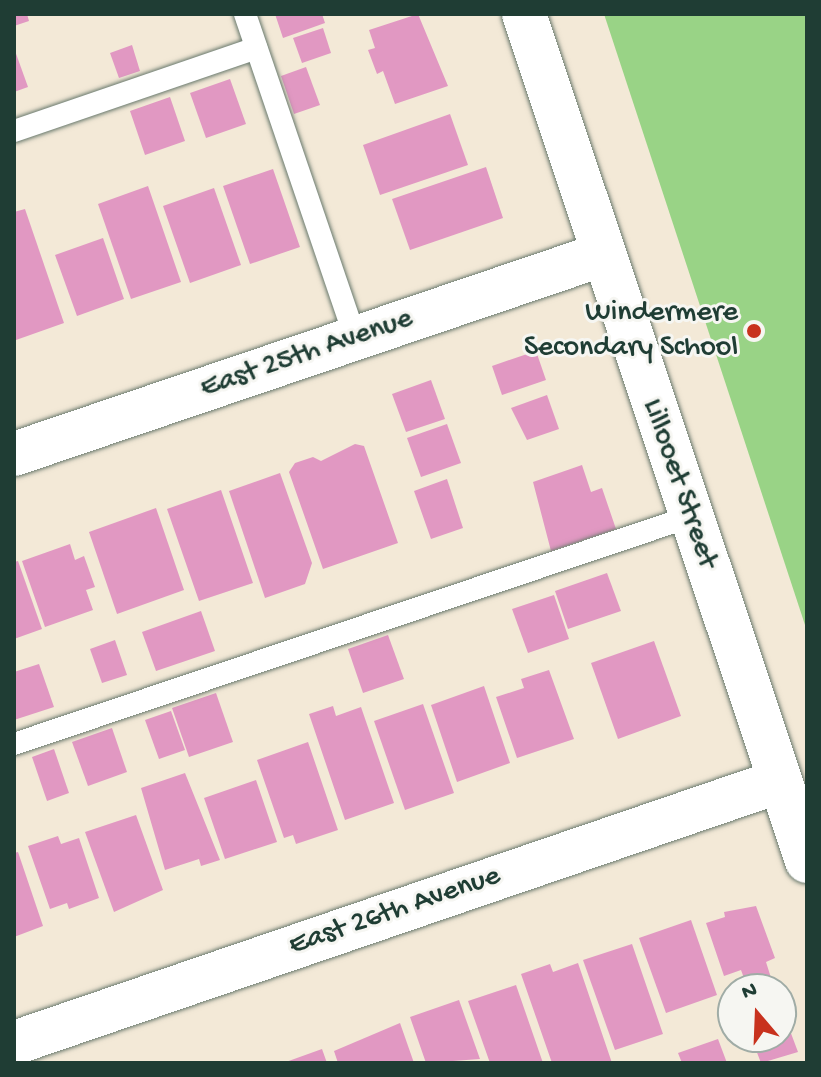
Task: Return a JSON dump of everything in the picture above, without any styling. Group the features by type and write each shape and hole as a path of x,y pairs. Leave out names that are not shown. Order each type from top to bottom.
{"street":[{"name":"Lillooet Street","path":"524,14 777,782 807,861"},
{"name":"East 25th Avenue","path":"14,454 601,255"},
{"name":"East 26th Avenue","path":"14,1043 777,782"}],"lane":[{"path":"245,14 355,338"},
{"path":"14,131 256,48"},
{"path":"14,744 689,517"}],"green space":[{"name":"Windermere Secondary School","path":"604,14 807,14 807,631"}],"building":[{"path":"14,14 27,14 29,21 14,26"},
{"path":"275,14 322,14 325,23 283,38"},
{"path":"418,14 448,86 395,104 383,71 377,74 368,50 375,48 369,30"},
{"path":"323,28 331,53 302,63 293,38"},
{"path":"132,45 140,71 119,78 110,53"},
{"path":"14,48 28,87 14,92"},
{"path":"306,67 320,105 294,114 281,76"},
{"path":"230,79 246,124 206,138 190,93"},
{"path":"170,97 185,141 145,155 130,111"},
{"path":"450,114 468,165 380,195 363,145"},
{"path":"486,167 503,218 410,250 392,199"},
{"path":"273,169 300,247 250,264 223,186"},
{"path":"148,186 181,282 131,299 98,204"},
{"path":"214,188 241,265 190,283 163,206"},
{"path":"25,209 64,323 16,340 14,212"},
{"path":"103,238 124,299 77,316 55,255"},
{"path":"536,351 546,380 502,395 492,366"},
{"path":"431,380 445,419 406,432 392,394"},
{"path":"547,395 559,429 527,440 511,408"},
{"path":"447,424 461,463 421,477 407,438"},
{"path":"355,444 364,446 398,543 323,569 289,472 295,463 313,457 321,461"},
{"path":"582,465 591,492 602,488 616,529 551,551 533,482"},
{"path":"280,473 312,563 305,584 265,598 229,491"},
{"path":"447,479 463,528 431,539 414,491"},
{"path":"221,490 253,583 199,601 167,509"},
{"path":"156,508 184,590 117,614 89,532"},
{"path":"70,544 75,560 84,556 95,587 86,590 93,610 45,627 22,561"},
{"path":"18,561 42,629 14,639 14,562"},
{"path":"607,573 621,611 568,629 555,591"},
{"path":"554,595 569,639 528,653 512,609"},
{"path":"201,611 215,651 156,671 142,632"},
{"path":"388,635 404,679 363,693 348,649"},
{"path":"115,640 127,675 102,683 90,649"},
{"path":"654,641 681,716 618,739 591,663"},
{"path":"39,664 54,707 14,720 14,672"},
{"path":"549,670 574,739 517,758 496,697 524,688 521,679"},
{"path":"484,686 510,763 457,782 431,705"},
{"path":"216,693 233,742 189,757 172,708"},
{"path":"423,704 454,793 405,810 374,721"},
{"path":"333,706 336,716 361,707 394,803 345,820 309,714"},
{"path":"171,711 185,750 159,759 145,720"},
{"path":"112,728 127,772 88,786 72,742"},
{"path":"308,742 338,830 296,844 293,835 284,838 257,760"},
{"path":"54,749 69,793 47,801 32,757"},
{"path":"185,773 220,860 201,866 199,859 165,870 141,788"},
{"path":"256,780 277,842 225,859 204,798"},
{"path":"136,815 163,890 114,912 85,832"},
{"path":"58,836 61,844 79,838 99,898 69,909 67,903 50,909 28,846"},
{"path":"18,852 43,926 14,937 14,853"},
{"path":"756,906 775,958 766,962 769,973 742,973 741,970 723,973 706,923 725,917 724,912"},
{"path":"691,920 717,995 666,1013 639,938"},
{"path":"632,944 663,1034 615,1050 583,960"},
{"path":"578,963 612,1063 552,1063 521,974 550,964 553,972"},
{"path":"516,985 543,1063 490,1063 468,1001"},
{"path":"459,1000 480,1059 426,1063 410,1017"},
{"path":"400,1023 414,1063 338,1063 334,1051"},
{"path":"717,1039 717,1053 723,1053 727,1063 682,1063 678,1053"},
{"path":"322,1049 327,1063 283,1063"},
{"path":"757,1053 795,1053 761,1063"}],"place":[{"name":"Windermere Secondary School","path":"754,331"}]}
